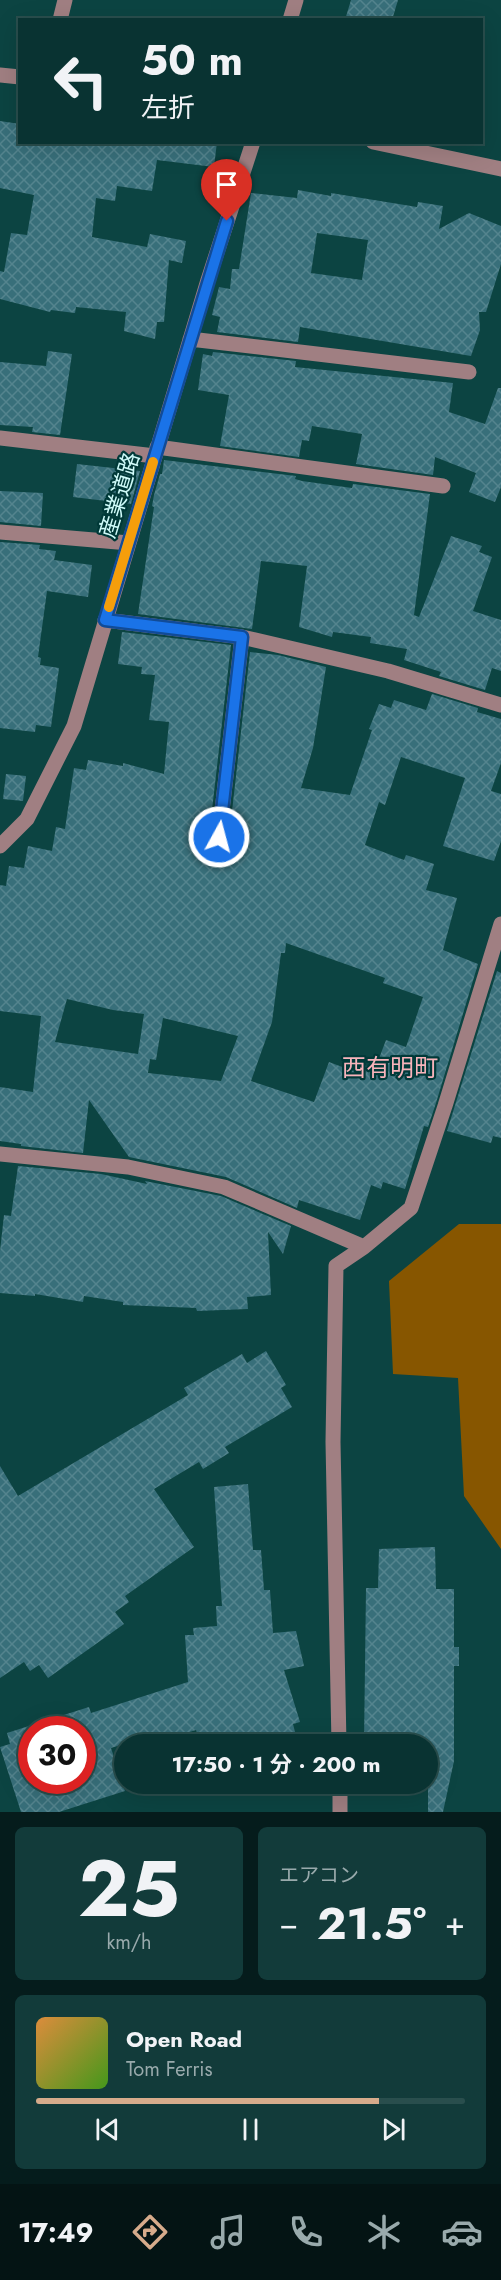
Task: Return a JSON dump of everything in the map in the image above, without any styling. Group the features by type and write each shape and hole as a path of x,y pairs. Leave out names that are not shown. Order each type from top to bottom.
{"street":[{"path":"60,18 65,0"},
{"path":"291,18 296,0"},
{"path":"0,75 18,77"},
{"name":"産業道路","path":"0,846 27,819 74,726 190,339 252,144"},
{"path":"382,144 501,170"},
{"path":"190,339 469,372"},
{"path":"0,438 156,451 443,486"},
{"path":"0,532 129,543"},
{"path":"105,620 242,637 388,670 501,705"},
{"path":"219,837 242,637"},
{"path":"339,1734 333,1442 336,1266 411,1208 501,924"},
{"path":"0,1154 128,1167 224,1187 363,1247"},
{"path":"340,1794 340,1812"}],"shaded area":[{"path":"459,1224 501,1224 501,1549 464,1496 458,1378 393,1374 389,1281"}],"building":[{"path":"351,0 398,0 393,18 346,18"},
{"path":"0,121 18,124 18,144 217,144 214,167 157,160 152,191 117,186 115,201 96,198 92,237 147,247 150,234 186,241 182,263 169,260 164,322 157,322 155,339 124,331 126,312 76,307 75,313 51,310 50,312 0,299 0,271 4,272 11,233 27,235 34,195 0,188"},
{"path":"298,190 417,207 418,202 443,206 439,229 469,213 501,226 501,264 486,312 479,312 480,330 471,356 300,327 298,342 217,332 220,317 212,315 219,287 230,289 232,269 239,269 251,193 297,198","holes":["317,233 368,240 362,280 311,273"]},
{"path":"48,351 72,354 60,435 32,432 33,427 0,425 0,362 46,366"},
{"path":"213,352 296,361 295,367 453,383 449,412 485,424 498,388 501,388 501,487 495,502 469,492 476,473 435,457 433,475 356,464 362,434 312,426 309,441 302,440 299,457 220,446 229,395 198,390 203,354 212,356"},
{"path":"164,460 296,476 295,479 302,481 352,488 353,484 430,494 414,615 419,617 451,536 482,546 479,552 492,557 473,611 501,620 501,671 492,668 485,690 439,676 441,672 404,660 407,649 370,643 371,637 333,632 332,637 299,627 307,566 261,561 252,629 138,614 154,507 152,506"},
{"path":"77,464 140,471 131,504 73,497"},
{"path":"0,491 43,493 41,526 0,522"},
{"path":"0,542 40,545 39,549 56,551 54,560 92,565 88,597 47,591 38,657 41,658 40,665 59,668 51,727 36,725 35,732 0,728"},
{"path":"122,632 231,645 209,836 210,841 217,847 223,846 229,838 250,652 278,655 326,667 313,748 301,788 350,795 372,730 369,729 379,704 391,708 394,700 426,710 432,694 478,708 477,712 501,719 501,763 491,791 501,794 501,841 494,861 443,846 465,778 401,757 385,805 379,802 365,845 404,860 406,855 434,864 426,890 457,898 443,950 478,964 436,1103 428,1127 424,1126 405,1189 383,1182 381,1189 371,1185 360,1220 299,1200 297,1208 226,1177 129,1157 89,1100 83,1153 21,1146 21,1144 0,1141 0,1087 33,1092 41,1016 0,1011 0,885 6,886 9,866 24,868 28,846 52,851 56,827 65,829 74,768 86,770 88,760 123,766 123,763 164,774 169,722 149,720 155,675 141,674 142,667 118,664","holes":["286,943 385,978 383,983 423,997 406,1047 386,1040 375,1069 348,1059 345,1068 329,1062 314,1102 251,1081 272,1022 281,953 285,953","67,999 113,1010 144,1014 138,1054 55,1042","163,1018 238,1036 221,1081 148,1073 150,1059 156,1060"]},
{"path":"6,774 26,776 23,801 3,799"},
{"path":"497,971 501,973 501,1138 493,1136 491,1143 447,1131"},
{"path":"18,1166 101,1174 221,1196 291,1226 283,1254 268,1232 271,1295 247,1297 248,1309 197,1311 196,1308 123,1305 123,1302 84,1296 83,1302 35,1294 35,1296 0,1293 0,1251 4,1215 11,1216"},
{"path":"266,1351 286,1385 281,1388 292,1407 225,1447 229,1453 203,1469 199,1462 154,1489 194,1547 125,1596 129,1602 115,1612 124,1624 48,1678 39,1665 30,1671 24,1662 0,1678 0,1466 18,1496 188,1395 184,1388 242,1354 247,1363"},
{"path":"248,1484 253,1550 261,1550 264,1590 270,1590 273,1633 296,1631 304,1666 284,1670 300,1722 293,1724 296,1734 197,1734 196,1730 183,1734 114,1734 114,1747 111,1748 114,1757 116,1794 59,1812 21,1812 0,1747 10,1744 7,1733 18,1729 18,1794 96,1794 96,1716 60,1716 89,1707 91,1713 188,1682 185,1635 194,1635 193,1628 217,1626 216,1606 222,1606 214,1487"},
{"path":"435,1547 436,1589 454,1589 454,1647 459,1647 459,1666 454,1666 454,1761 443,1812 428,1812 428,1794 438,1794 438,1734 364,1734 366,1588 378,1588 379,1549"}],"slow traffic":[{"path":"109,607 153,462"}],"district":[{"name":"西有明町","path":"390,1067"}],"route":[{"path":"219,837 242,637 105,620 227,221"}]}
